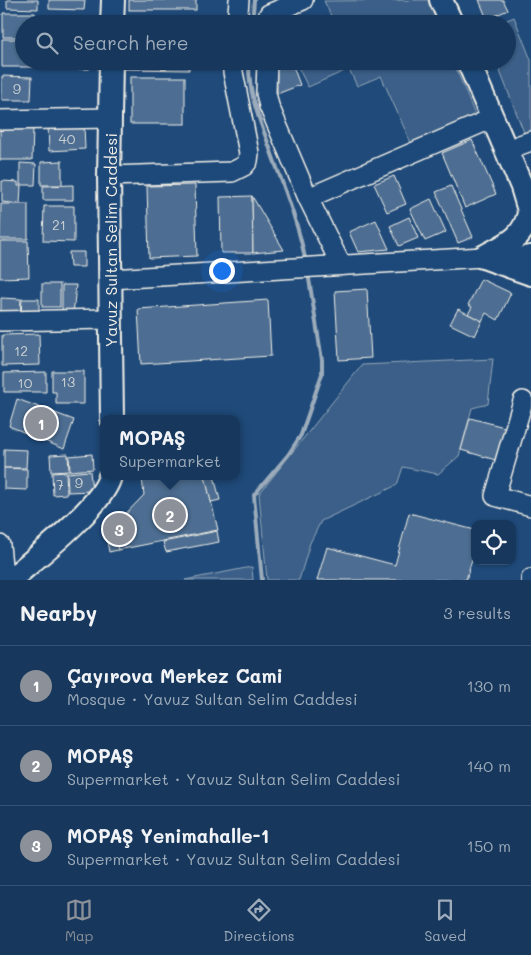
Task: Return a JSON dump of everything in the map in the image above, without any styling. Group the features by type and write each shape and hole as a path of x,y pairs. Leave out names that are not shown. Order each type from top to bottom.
{"main road":[{"path":"112,15 113,0"},
{"path":"441,0 448,15"},
{"path":"457,0 463,15"},
{"name":"Yavuz Sultan Selim Caddesi","path":"111,70 109,176 112,415"},
{"path":"472,70 522,187 530,215 526,228 490,260"},
{"path":"487,70 524,144 531,178"},
{"path":"490,260 531,247"},
{"path":"490,260 531,257"},
{"path":"490,260 531,274"},
{"path":"9,580 94,504 109,480"}],"street":[{"path":"238,15 239,0"},
{"path":"269,13 303,0"},
{"path":"109,176 225,173 244,166 249,153 234,70"},
{"path":"268,70 267,99 308,198 341,265"},
{"path":"0,120 110,118"},
{"path":"308,198 492,118"},
{"path":"110,280 341,265 490,260"},
{"path":"0,321 110,319"},
{"path":"523,401 495,496 531,506"},
{"path":"0,545 2,565 9,580"}],"shaded area":[{"path":"428,0 435,15 331,15 324,1"},
{"path":"516,22 531,60 531,133 525,135 500,70 516,70"},
{"path":"300,70 347,70 308,87"},
{"path":"349,70 457,70 475,115 411,143 381,76 357,86"},
{"path":"493,359 488,404 472,408 459,456 438,474 403,467 397,485 321,521 310,543 299,580 267,580 259,494 362,365"},
{"path":"252,567 253,580 185,580 246,568"}],"building":[{"path":"7,0 38,0 38,9 7,8"},
{"path":"49,0 85,0 84,10 49,9"},
{"path":"129,0 196,0 196,10 129,10"},
{"path":"479,0 503,0 508,10 496,15 485,15"},
{"path":"3,13 35,13 35,15 15,15 15,37 3,37"},
{"path":"2,39 15,39 15,67 2,67"},
{"path":"276,70 294,70 300,85 277,94"},
{"path":"2,76 32,77 31,100 2,100"},
{"path":"130,77 185,77 185,124 130,124"},
{"path":"84,125 85,149 49,151 48,126"},
{"path":"0,128 33,128 32,160 0,160"},
{"path":"472,140 496,194 465,208 442,153"},
{"path":"62,161 62,185 41,185 41,162"},
{"path":"20,163 36,164 35,185 20,185"},
{"path":"394,176 406,204 387,212 374,184"},
{"path":"2,181 18,182 18,186 21,186 20,204 2,202"},
{"path":"73,185 73,200 43,200 43,186"},
{"path":"195,185 197,256 149,258 147,186"},
{"path":"451,186 473,237 458,243 436,192"},
{"path":"252,196 253,253 221,253 220,197"},
{"path":"252,196 284,250 253,253"},
{"path":"431,199 446,232 425,241 410,209"},
{"path":"1,204 28,204 28,239 0,239"},
{"path":"44,206 74,206 74,242 43,241"},
{"path":"409,217 418,238 399,246 390,226"},
{"path":"376,220 389,249 358,252 349,232"},
{"path":"0,241 28,241 29,277 0,278"},
{"path":"69,252 84,252 84,267 70,267"},
{"path":"481,279 511,293 498,320 486,313 482,321 468,314 472,307 468,305"},
{"path":"42,284 60,284 60,307 42,307"},
{"path":"62,285 76,285 73,315 62,315"},
{"path":"367,289 371,358 339,360 335,291"},
{"path":"1,298 21,299 20,316 1,315"},
{"path":"22,299 39,299 39,315 21,315"},
{"path":"268,300 271,356 141,364 138,309"},
{"path":"458,309 482,321 475,336 450,324"},
{"path":"39,334 40,365 2,366 2,335"},
{"path":"52,371 84,371 84,404 56,404 56,392 52,392"},
{"path":"46,372 46,392 4,392 4,373"},
{"path":"17,399 74,420 64,449 9,426"},
{"path":"470,418 508,428 499,461 461,450"},
{"path":"4,449 27,450 26,468 4,468"},
{"path":"68,454 69,471 51,472 50,455"},
{"path":"92,454 93,469 70,471 69,456"},
{"path":"4,468 27,469 27,490 4,489"},
{"path":"90,471 92,491 68,492 67,473"},
{"path":"66,472 67,494 53,495 52,473"},
{"path":"142,480 206,480 218,530 118,550 113,527 144,495"},
{"path":"206,480 215,480 220,500 211,502"},
{"path":"409,513 471,529 471,563 466,580 317,580 327,547 395,565"},
{"path":"113,529 118,550 109,552 105,530"},
{"path":"217,531 219,542 166,552 163,542"}],"waterway":[{"path":"253,15 254,0"},
{"path":"249,70 254,101 293,213 305,258"},
{"path":"262,580 254,495 288,455 301,435 322,374 322,360 309,279"}],"place":[{"name":"Çayırova Merkez Cami","path":"41,423"},
{"name":"MOPAŞ","path":"170,515"},
{"name":"MOPAŞ Yenimahalle-1","path":"119,529"}]}
